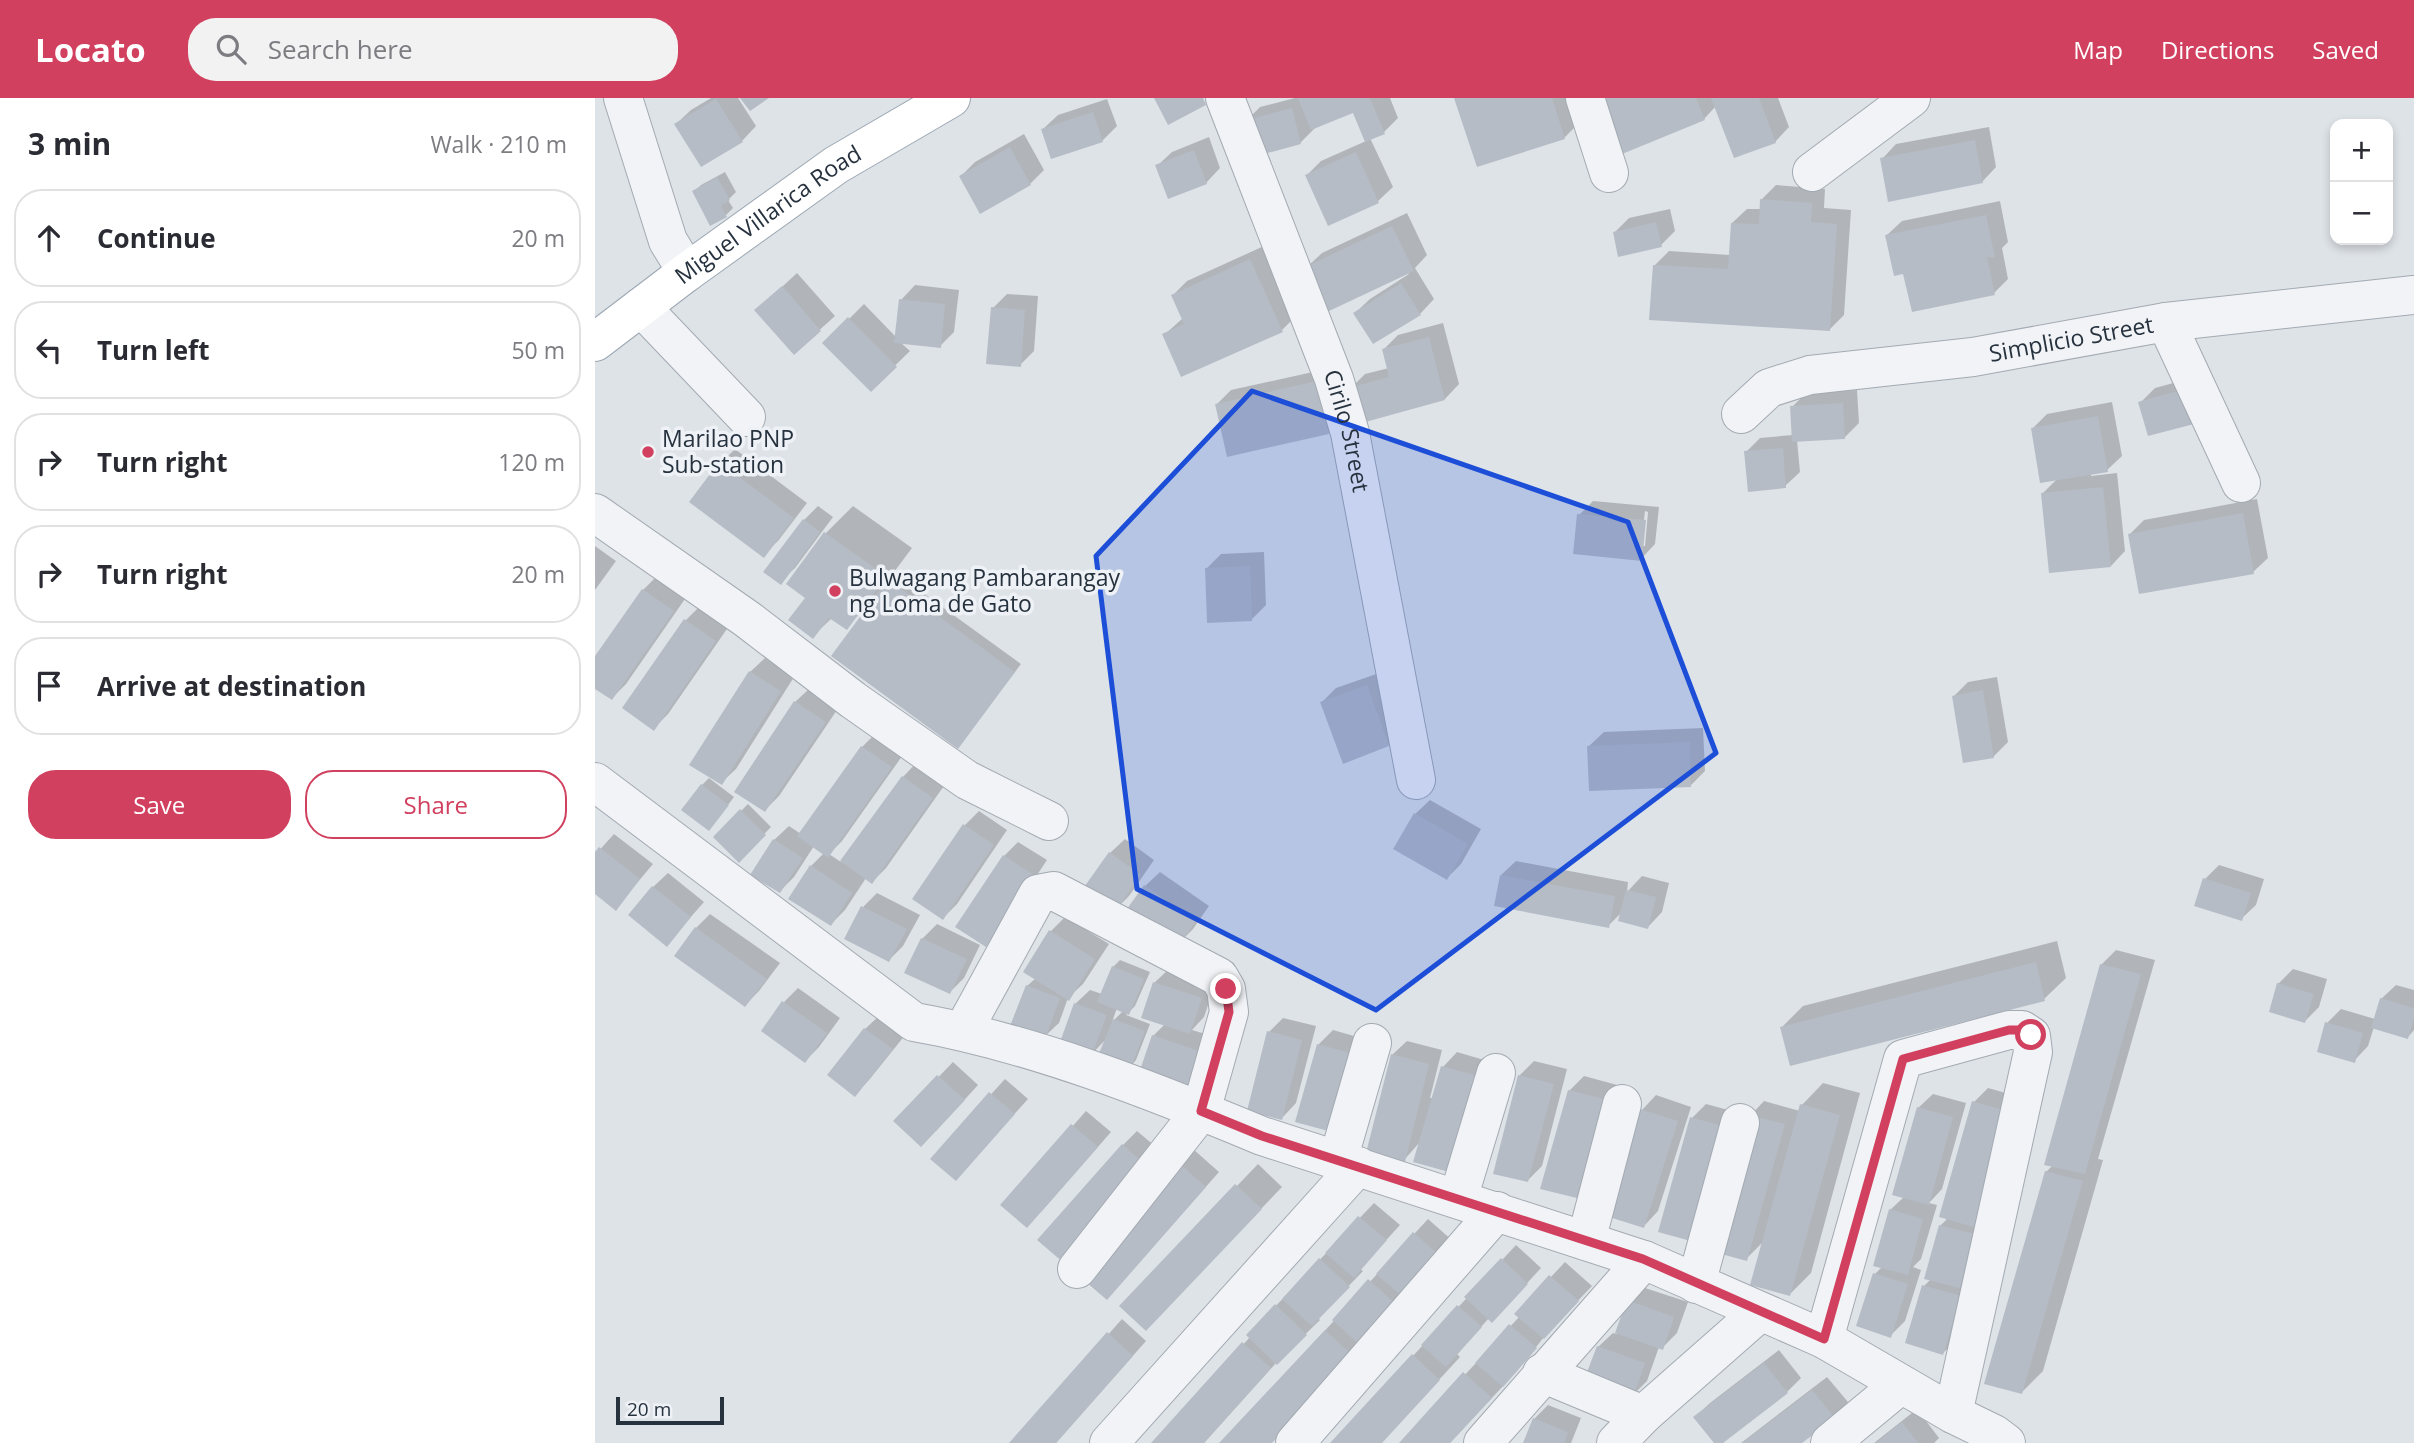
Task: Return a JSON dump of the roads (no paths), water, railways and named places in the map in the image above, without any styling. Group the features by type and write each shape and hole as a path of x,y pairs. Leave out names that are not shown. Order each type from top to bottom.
{"main road":[{"name":"Miguel Villarica Road","path":"595,342 835,165 951,98"}],"street":[{"path":"623,98 668,240 687,272"},
{"name":"Cirilo Street","path":"1225,98 1334,379 1347,422 1416,780"},
{"path":"1585,98 1609,173"},
{"path":"1812,172 1911,98"},
{"name":"Simplicio Street","path":"1741,414 1769,388 1810,375 1973,357 2166,322 2414,295"},
{"path":"641,307 746,417"},
{"path":"2166,322 2241,482"},
{"path":"595,513 967,780 1049,821"},
{"path":"595,782 914,1022 963,1031 1086,1069 1262,1136 1643,1259 1824,1339 1994,1440"},
{"path":"963,1031 1038,894 1054,891 1219,977 1226,989 1229,1012 1201,1111 1077,1269"},
{"path":"1824,1339 1903,1059 2009,1030 2021,1030 2031,1035 2033,1052 1953,1415"},
{"path":"1109,1443 1348,1163 1372,1043"},
{"path":"1458,1199 1496,1073"},
{"path":"1586,1241 1622,1104"},
{"path":"1696,1284 1740,1123"},
{"path":"1295,1443 1497,1212"},
{"path":"1483,1443 1643,1259"},
{"path":"1616,1443 1643,1415 1760,1312"},
{"path":"1542,1373 1643,1415"},
{"path":"1830,1443 1900,1385"}],"place":[{"name":"Marilao PNP Sub-station","path":"648,452"},
{"name":"Bulwagang Pambarangay ng Loma de Gato","path":"835,591"}]}
